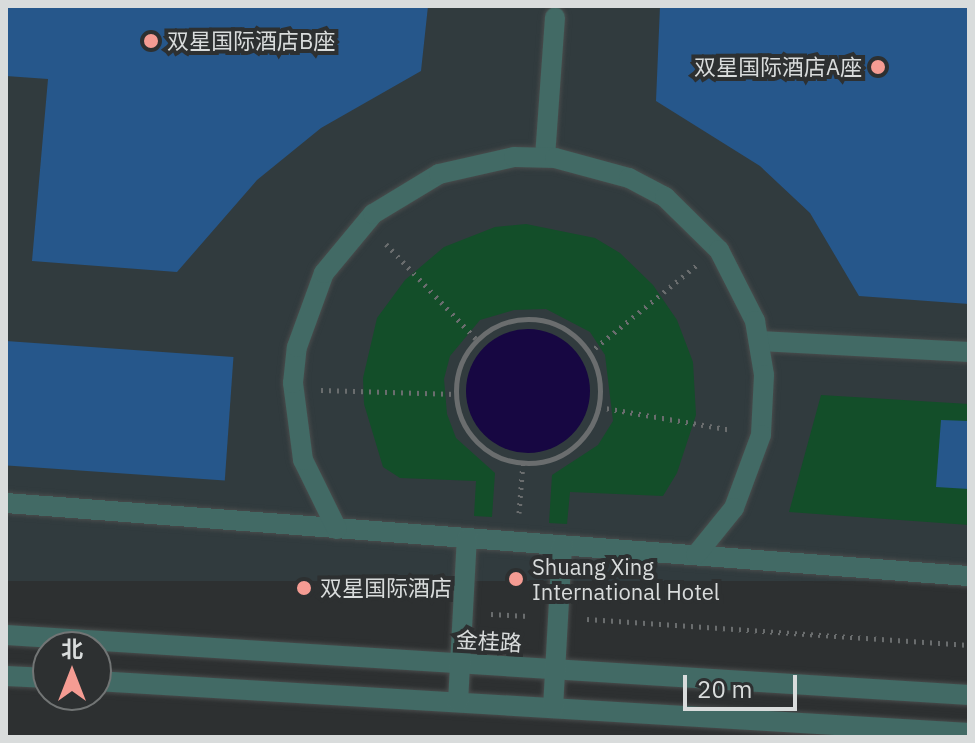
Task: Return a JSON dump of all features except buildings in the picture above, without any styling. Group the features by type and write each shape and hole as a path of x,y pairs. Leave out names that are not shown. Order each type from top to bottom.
{"street":[{"path":"545,157 555,17"},
{"path":"337,529 303,460 294,390 297,347 324,273 366,222 439,174 514,157 545,157 591,166 665,197 718,248 739,283 760,341 765,398 761,435 734,508 696,555"},
{"path":"760,341 969,352"},
{"path":"6,503 969,576"},
{"path":"458,702 467,538"},
{"path":"553,708 562,545"},
{"name":"金桂路","path":"6,635 969,695"},
{"path":"6,676 32,677"},
{"path":"112,682 969,733"}],"path":[{"path":"366,222 476,339"},
{"path":"589,353 718,248"},
{"path":"516,319 542,319 565,328 589,353 600,376 599,407 577,445 555,459 523,462 488,451 469,434 456,394 462,360 476,339 516,319"},
{"path":"294,390 456,394"},
{"path":"599,407 761,435"},
{"path":"517,542 523,462"},
{"path":"463,613 969,645"}],"shaded area":[{"name":"双星国际酒店","path":"6,6 969,6 969,581 6,581"},
{"path":"528,329 552,334 572,347 585,367 590,391 585,415 572,435 552,448 528,453 504,448 484,435 471,415 466,391 471,367 484,347 504,334"}],"green space":[{"path":"526,224 595,238 620,253 653,285 677,320 693,362 696,415 677,473 663,496 570,492 567,524 549,523 552,475 598,445 613,421 605,355 590,332 546,309 514,310 480,320 450,356 444,379 447,414 456,438 495,473 492,517 474,516 476,481 400,478 383,467 364,404 363,378 377,318 405,280 444,247 495,227"},
{"path":"821,395 969,404 969,525 789,512"}],"place":[{"name":"双星国际酒店B座","path":"151,41"},
{"name":"双星国际酒店A座","path":"878,67"},
{"name":"Shuang Xing International Hotel","path":"516,579"},
{"name":"双星国际酒店","path":"304,588"}]}
